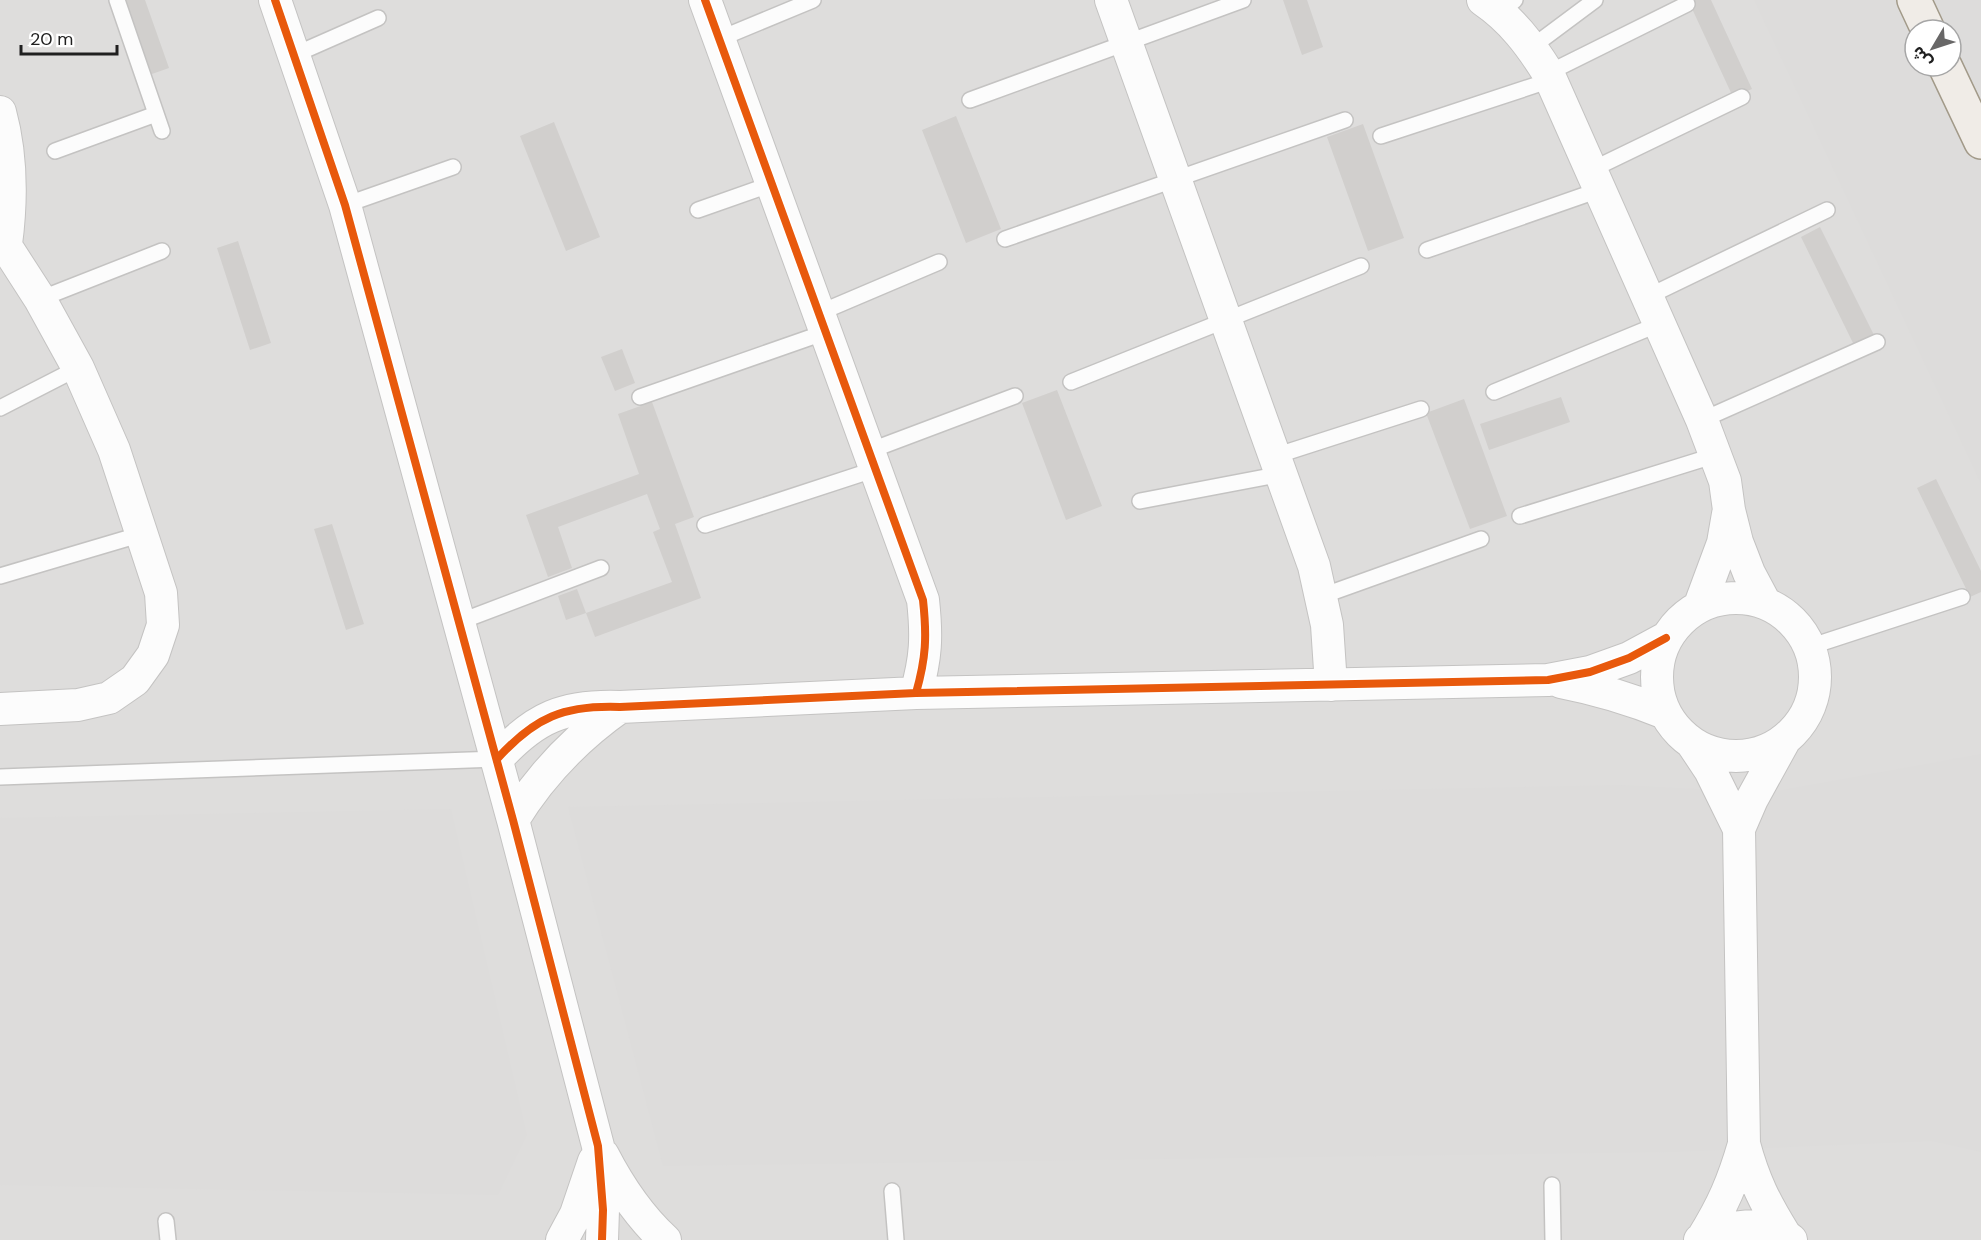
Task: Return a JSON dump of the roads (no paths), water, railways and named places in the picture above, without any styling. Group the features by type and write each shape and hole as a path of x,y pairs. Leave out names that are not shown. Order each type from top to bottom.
{"main road":[{"path":"1914,0 1922,18"},
{"path":"1951,78 1981,142"}],"street":[{"path":"275,0 345,205 497,759 598,1146 603,1210 602,1240"},
{"path":"705,0 923,600 927,632 924,663 916,693"},
{"path":"1111,0 1314,566 1328,625 1331,685"},
{"path":"1500,4 1544,66 1702,420 1725,481 1737,543 1749,573 1765,603"},
{"path":"0,112 10,167 11,206 3,241 40,299 78,368 114,450 160,593 163,625 153,655 135,680 109,698 78,705 0,709"},
{"path":"1700,605 1723,543 1729,510"},
{"path":"1739,829 1710,770 1692,743 1665,712 1657,688 1658,662 1666,638 1681,619 1700,605 1732,597 1765,603 1792,621 1809,647 1815,672 1813,698 1802,722 1784,741 1757,789 1739,829 1744,1144 1753,1176 1767,1206 1788,1238"},
{"path":"497,759 516,738 538,722 565,711 592,706 620,707 916,693 1548,680 1590,672 1619,662 1666,638"},
{"path":"1548,680 1588,687 1665,712"},
{"path":"513,820 527,798 560,758 599,722 620,707"},
{"path":"1692,743 1714,753 1738,756 1762,752 1784,741"},
{"path":"1701,1239 1720,1210 1734,1177 1744,1144"},
{"path":"562,1240 576,1214 598,1146"},
{"path":"598,1146 616,1179 637,1210 665,1240"},
{"path":"1701,1239 1729,1227 1758,1227 1788,1238"}],"lane":[{"path":"117,0 162,132"},
{"path":"719,39 813,0"},
{"path":"970,100 1243,0"},
{"path":"1544,66 1595,0"},
{"path":"1381,136 1687,4"},
{"path":"294,55 378,18"},
{"path":"1427,250 1595,180 1742,97"},
{"path":"55,151 156,114"},
{"path":"1005,239 1345,120"},
{"path":"345,205 453,167"},
{"path":"698,210 772,184"},
{"path":"1494,392 1653,310 1827,210"},
{"path":"40,299 162,251"},
{"path":"640,397 822,322 939,262"},
{"path":"1071,382 1361,266"},
{"path":"1702,420 1877,342"},
{"path":"0,408 78,368"},
{"path":"705,525 872,460 1015,396"},
{"path":"1140,501 1279,465 1421,409"},
{"path":"1520,516 1716,455"},
{"path":"0,576 142,534"},
{"path":"1322,596 1481,539"},
{"path":"459,622 602,568"},
{"path":"1809,647 1962,597"},
{"path":"0,777 497,759"},
{"path":"1552,1185 1553,1240"},
{"path":"892,1191 896,1240"},
{"path":"166,1221 168,1240"}]}
